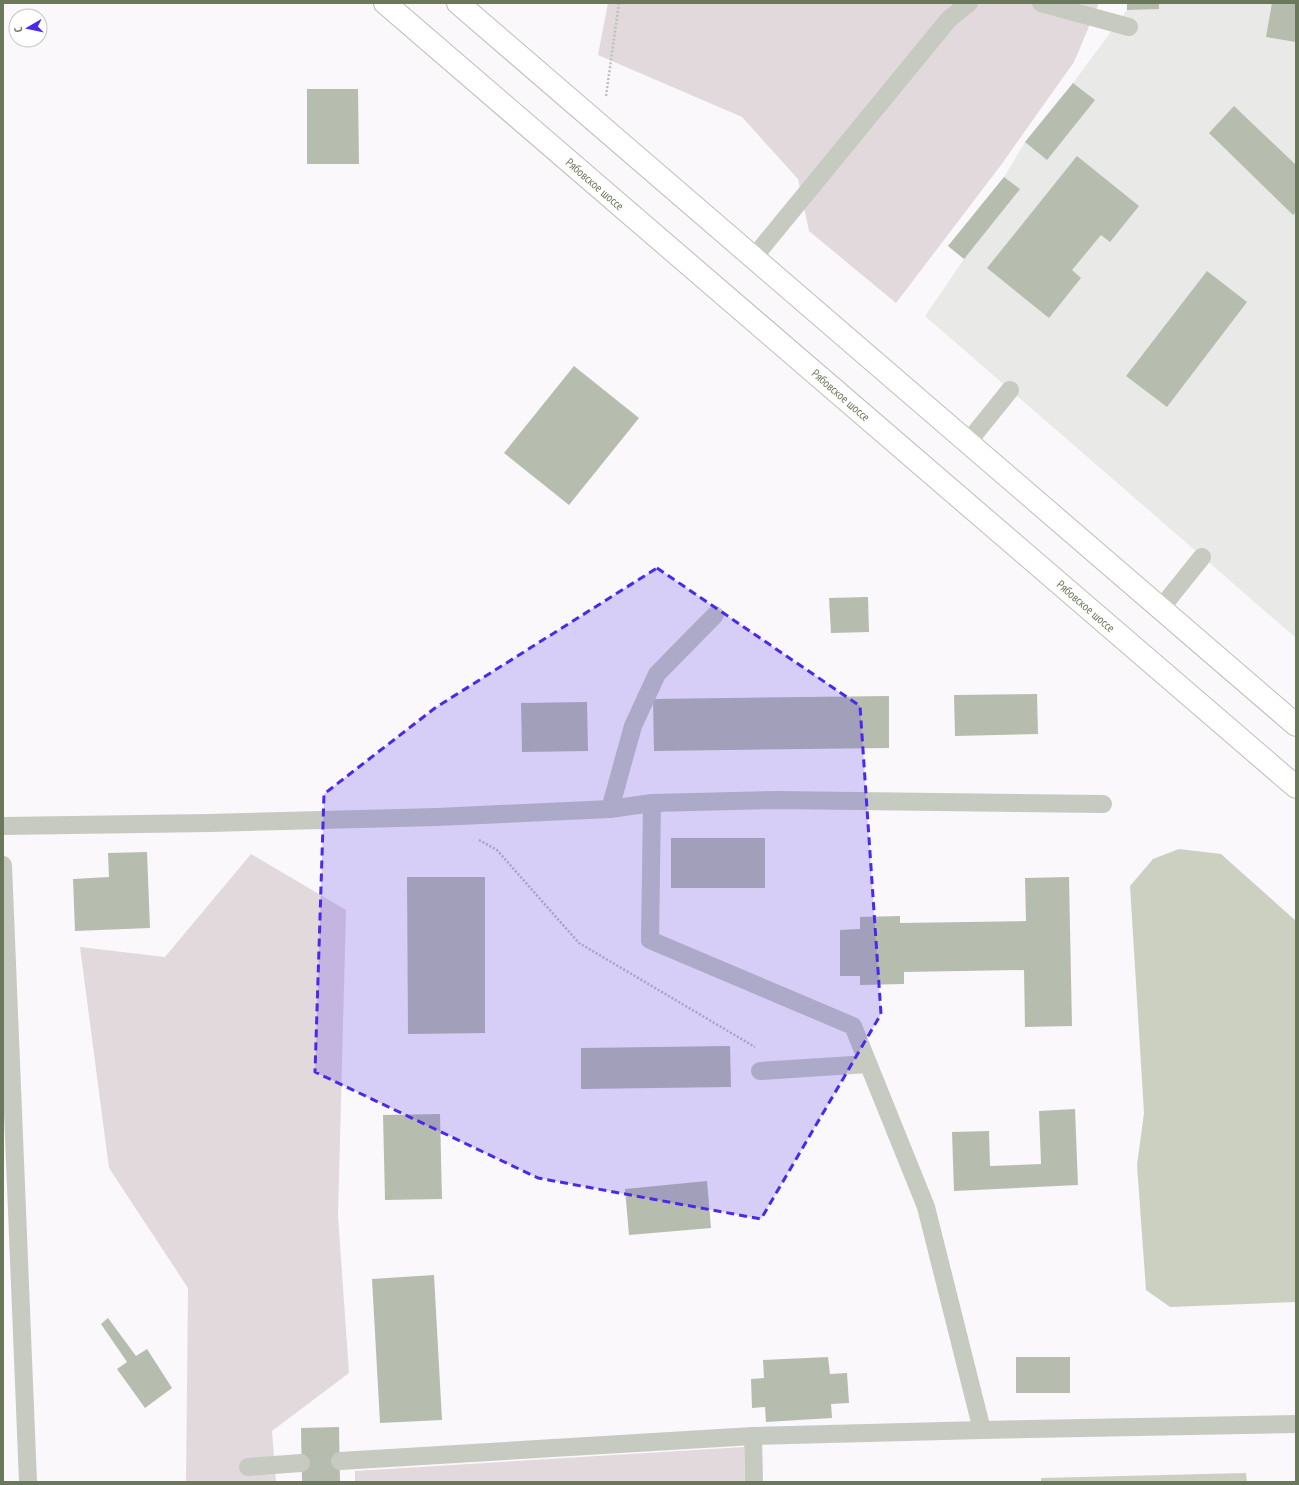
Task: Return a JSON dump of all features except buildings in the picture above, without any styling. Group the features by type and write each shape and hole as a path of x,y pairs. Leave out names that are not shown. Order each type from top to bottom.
{"main road":[{"name":"Рябовское шоссе","path":"385,3 1296,787"},
{"path":"458,3 1296,725"}],"lane":[{"path":"754,258 949,19 969,3"},
{"path":"1041,3 1128,27"},
{"path":"968,442 1010,390"},
{"path":"1161,608 1202,557"},
{"path":"610,809 634,726 657,674 715,615"},
{"path":"3,826 209,823 438,817 610,809 652,803 777,800 1103,804"},
{"path":"652,803 650,940 853,1026 926,1207 982,1430"},
{"path":"3,865 28,1482"},
{"path":"760,1071 868,1064"},
{"path":"340,1461 753,1436 1296,1424"},
{"path":"753,1436 754,1482"},
{"path":"248,1467 301,1463"}],"path":[{"path":"606,97 619,3"},
{"path":"478,839 498,850 579,943 757,1049"}],"highlighted area":[{"path":"657,568 860,706 881,1014 761,1219 538,1178 315,1072 324,794 435,708"}],"shaded area":[{"path":"608,3 1099,3 1074,62 1001,165 896,303 809,231 798,179 742,117 598,55"},
{"path":"1127,3 1296,3 1296,638 925,316 964,259 948,246 1004,177 1025,142 1073,83 1127,10"},
{"path":"1179,849 1221,854 1296,921 1296,1302 1170,1307 1146,1290 1137,1165 1144,1113 1130,886 1153,859"},
{"path":"251,854 346,910 338,1216 349,1373 272,1431 276,1482 186,1482 188,1288 109,1168 80,947 165,957"},
{"path":"744,1447 745,1482 355,1482 355,1471"},
{"path":"1246,1473 1247,1482 1041,1482 1041,1478"}]}
